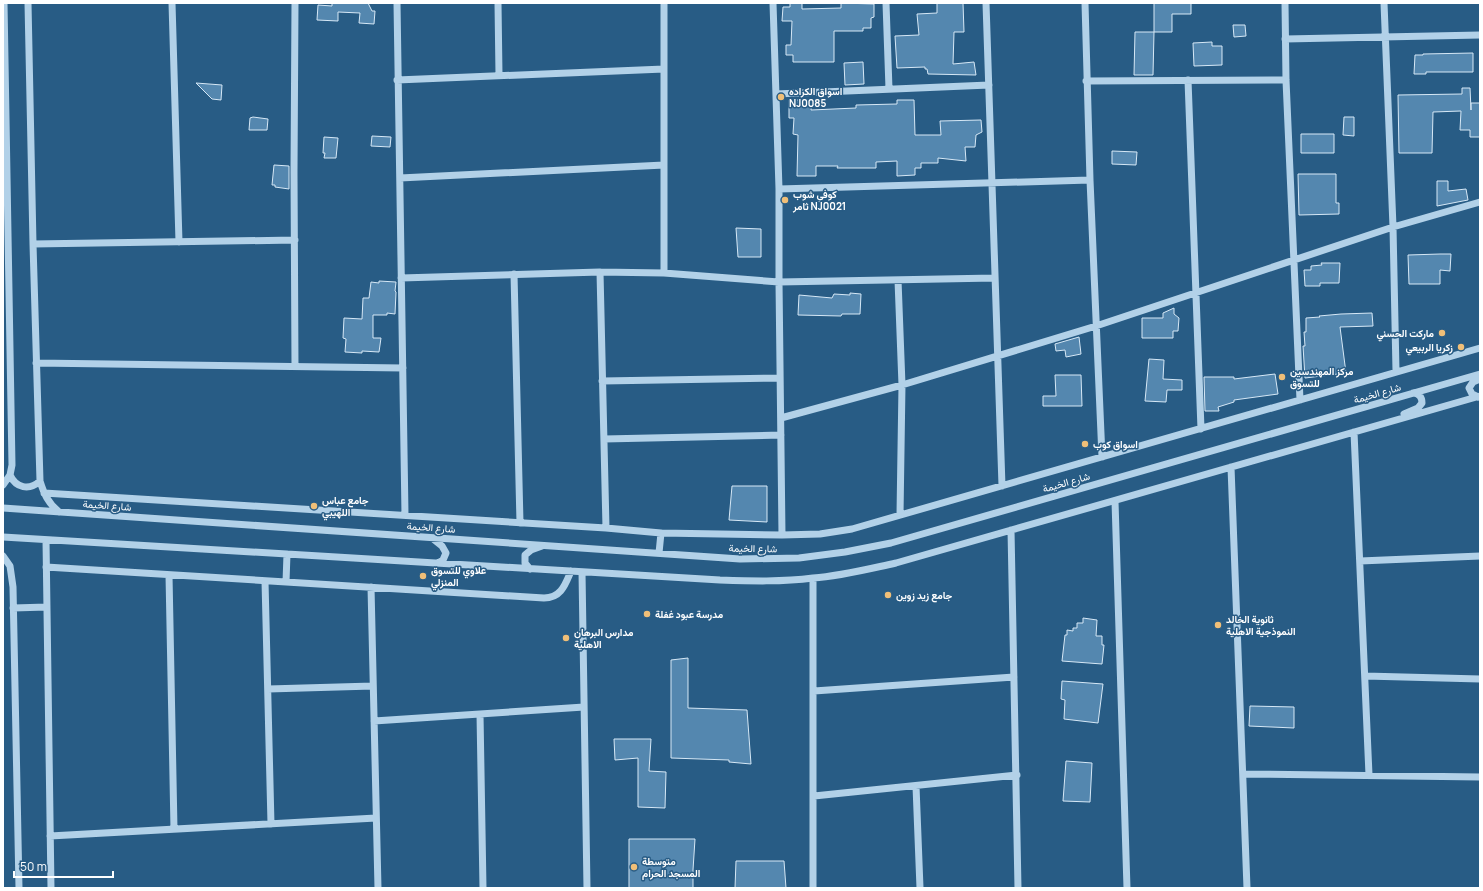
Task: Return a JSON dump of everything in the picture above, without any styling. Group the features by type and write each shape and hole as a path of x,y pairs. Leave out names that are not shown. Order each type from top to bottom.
{"street":[{"path":"3,485 10,475 12,465 6,343 4,3"},
{"path":"28,3 40,481 50,505 59,512"},
{"path":"172,3 179,242"},
{"path":"295,3 295,366"},
{"path":"397,3 405,515"},
{"path":"498,3 499,75"},
{"path":"664,3 664,273"},
{"path":"773,3 779,189 782,535"},
{"path":"886,3 889,89"},
{"path":"986,3 1002,486"},
{"path":"1085,3 1086,81 1102,457"},
{"path":"1285,3 1286,80 1300,400"},
{"path":"1384,3 1393,226 1396,371"},
{"path":"1285,39 1480,35"},
{"path":"398,80 664,69"},
{"path":"1188,80 1201,429"},
{"path":"1086,81 1286,80"},
{"path":"776,94 989,85"},
{"path":"400,178 664,165"},
{"path":"779,189 1090,180"},
{"path":"781,418 902,385 1096,326 1393,226 1480,202"},
{"path":"33,244 295,240"},
{"path":"401,278 600,272 664,273 779,282 995,278"},
{"path":"600,272 606,528"},
{"path":"514,274 520,523"},
{"path":"898,280 902,385 900,515"},
{"path":"44,493 606,528 661,533 782,535 827,533 852,529 1480,348"},
{"path":"36,363 402,368"},
{"name":"شارع الخيمة","path":"3,508 659,553 740,558 799,558 845,552 883,544 1480,374"},
{"path":"602,381 780,378"},
{"path":"1479,397 1472,394 1470,388 1471,384 1480,378"},
{"path":"1380,425 1421,406 1421,397 1415,393 1412,394"},
{"path":"3,537 582,572 762,581 814,578 847,574 896,563 1479,397"},
{"path":"1354,432 1369,775"},
{"path":"604,439 780,435"},
{"path":"1231,467 1247,888"},
{"path":"10,475 12,480 20,486 31,487 40,481"},
{"path":"1115,500 1127,888"},
{"path":"1011,530 1017,775 1018,888"},
{"path":"659,553 661,533"},
{"path":"432,538 442,546 446,553 443,560 436,563"},
{"path":"46,540 51,888"},
{"path":"530,569 524,563 525,556 531,550 544,545"},
{"path":"286,582 287,554"},
{"path":"3,556 10,566 13,587 19,888"},
{"path":"1360,561 1480,556"},
{"path":"46,567 549,598 560,593 571,571"},
{"path":"582,572 587,888"},
{"path":"168,575 174,829"},
{"path":"814,578 814,888"},
{"path":"265,581 271,824"},
{"path":"371,587 378,888"},
{"path":"13,608 47,607"},
{"path":"1365,676 1480,679"},
{"path":"814,691 1014,677"},
{"path":"268,689 373,686"},
{"path":"374,721 584,707"},
{"path":"480,714 483,888"},
{"path":"1243,774 1480,777"},
{"path":"814,796 1017,775"},
{"path":"916,786 920,888"},
{"path":"50,836 376,818"}],"building":[{"path":"332,3 368,3 372,11 375,11 374,24 359,23 360,13 338,12 338,21 317,20 318,5 332,6"},
{"path":"790,3 802,3 802,9 841,8 841,3 874,4 874,17 871,18 871,28 863,28 863,31 834,31 834,62 793,62 793,55 786,55 786,45 791,45 792,21 782,21 783,7 790,7"},
{"path":"937,3 963,3 964,32 954,32 953,64 974,62 976,75 928,74 925,67 897,68 895,36 919,35 917,14 937,13"},
{"path":"1154,3 1191,3 1191,14 1172,14 1172,32 1154,32"},
{"path":"1233,25 1245,25 1246,36 1234,37"},
{"path":"1135,32 1154,32 1153,75 1134,75"},
{"path":"1212,42 1212,46 1222,46 1222,65 1194,66 1193,43"},
{"path":"1473,53 1473,72 1426,72 1426,74 1414,74 1415,55"},
{"path":"863,62 864,84 845,85 844,63"},
{"path":"196,83 222,85 221,100 212,99"},
{"path":"1462,88 1470,88 1471,110 1471,103 1480,103 1480,137 1470,137 1470,130 1460,130 1461,111 1433,112 1432,153 1399,153 1398,95 1462,94"},
{"path":"789,100 812,100 811,110 856,108 856,105 897,104 897,100 914,100 915,135 941,135 940,121 981,120 982,132 976,135 975,147 965,147 966,161 938,158 938,163 921,163 921,168 915,168 915,175 897,176 897,161 876,162 876,168 837,168 838,166 816,166 816,176 797,176 798,135 793,134 794,118 789,118"},
{"path":"1344,117 1354,117 1354,136 1343,135"},
{"path":"250,118 268,119 267,130 249,130"},
{"path":"1301,134 1334,134 1334,153 1301,153"},
{"path":"372,136 391,137 390,147 371,146"},
{"path":"324,137 338,138 336,158 324,158"},
{"path":"1112,151 1137,152 1136,165 1112,164"},
{"path":"274,165 289,166 289,189 275,187 275,185 272,185"},
{"path":"1298,174 1336,174 1336,203 1339,203 1339,214 1299,215"},
{"path":"1437,181 1448,181 1448,191 1466,189 1468,200 1437,206"},
{"path":"736,228 761,229 761,257 738,257"},
{"path":"1451,254 1450,271 1440,270 1440,284 1409,284 1408,255"},
{"path":"1321,263 1340,263 1339,283 1320,283 1320,286 1305,286 1304,270 1311,270 1311,266 1322,265"},
{"path":"379,281 396,282 396,292 395,314 387,313 387,315 373,315 373,338 381,338 379,352 345,352 346,339 343,338 344,318 362,319 363,298 369,298 371,282 379,283"},
{"path":"850,293 861,294 860,314 842,314 841,316 798,315 799,295 832,298 834,294 850,295"},
{"path":"1174,308 1174,314 1179,318 1178,331 1173,331 1173,338 1142,338 1142,318 1163,318 1163,313"},
{"path":"1372,313 1373,326 1340,327 1346,373 1305,378 1303,346 1305,346 1304,332 1306,332 1306,318 1341,314"},
{"path":"1079,337 1081,354 1066,357 1065,350 1056,351 1055,344"},
{"path":"1149,359 1164,360 1163,379 1182,380 1182,390 1167,390 1166,402 1145,401"},
{"path":"1275,374 1278,394 1234,400 1234,402 1218,407 1219,411 1205,411 1204,377 1234,377 1234,379"},
{"path":"1055,375 1081,375 1082,406 1043,406 1043,396 1056,396"},
{"path":"732,486 767,486 767,522 729,520"},
{"path":"1083,618 1097,620 1096,636 1102,636 1102,645 1104,645 1102,664 1062,661 1067,630 1073,631 1073,628 1077,628 1077,623 1083,623"},
{"path":"688,658 688,708 747,710 751,764 729,762 729,760 671,758 671,660"},
{"path":"1062,681 1103,684 1098,723 1064,719 1065,700 1061,699"},
{"path":"1250,706 1294,707 1294,728 1249,726"},
{"path":"614,739 651,739 649,771 666,772 665,808 638,807 638,758 615,760"},
{"path":"1066,761 1092,763 1090,802 1063,801"},
{"path":"629,839 695,839 693,888 629,888"},
{"path":"736,861 784,861 786,888 735,888"}],"place":[{"name":"اسواق الكراده NJ0085","path":"781,97"},
{"name":"كوفي شوب ثامر NJ0021","path":"785,200"},
{"name":"ماركت الحسني","path":"1442,333"},
{"name":"زكريا الربيعي","path":"1461,347"},
{"name":"مركز المهندسين للتسوق","path":"1282,377"},
{"name":"اسواق كوب","path":"1085,444"},
{"name":"جامع عباس اللهيبي","path":"314,506"},
{"name":"علاوي للتسوق المنزلي","path":"423,576"},
{"name":"جامع زيد زوين","path":"888,595"},
{"name":"مدرسة عبود غفلة","path":"647,614"},
{"name":"ثانوية الخالد النموذجية الاهلية","path":"1218,625"},
{"name":"مدارس البرهان الاهلية","path":"566,638"},
{"name":"متوسطة المسجد الحرام","path":"634,867"}]}
